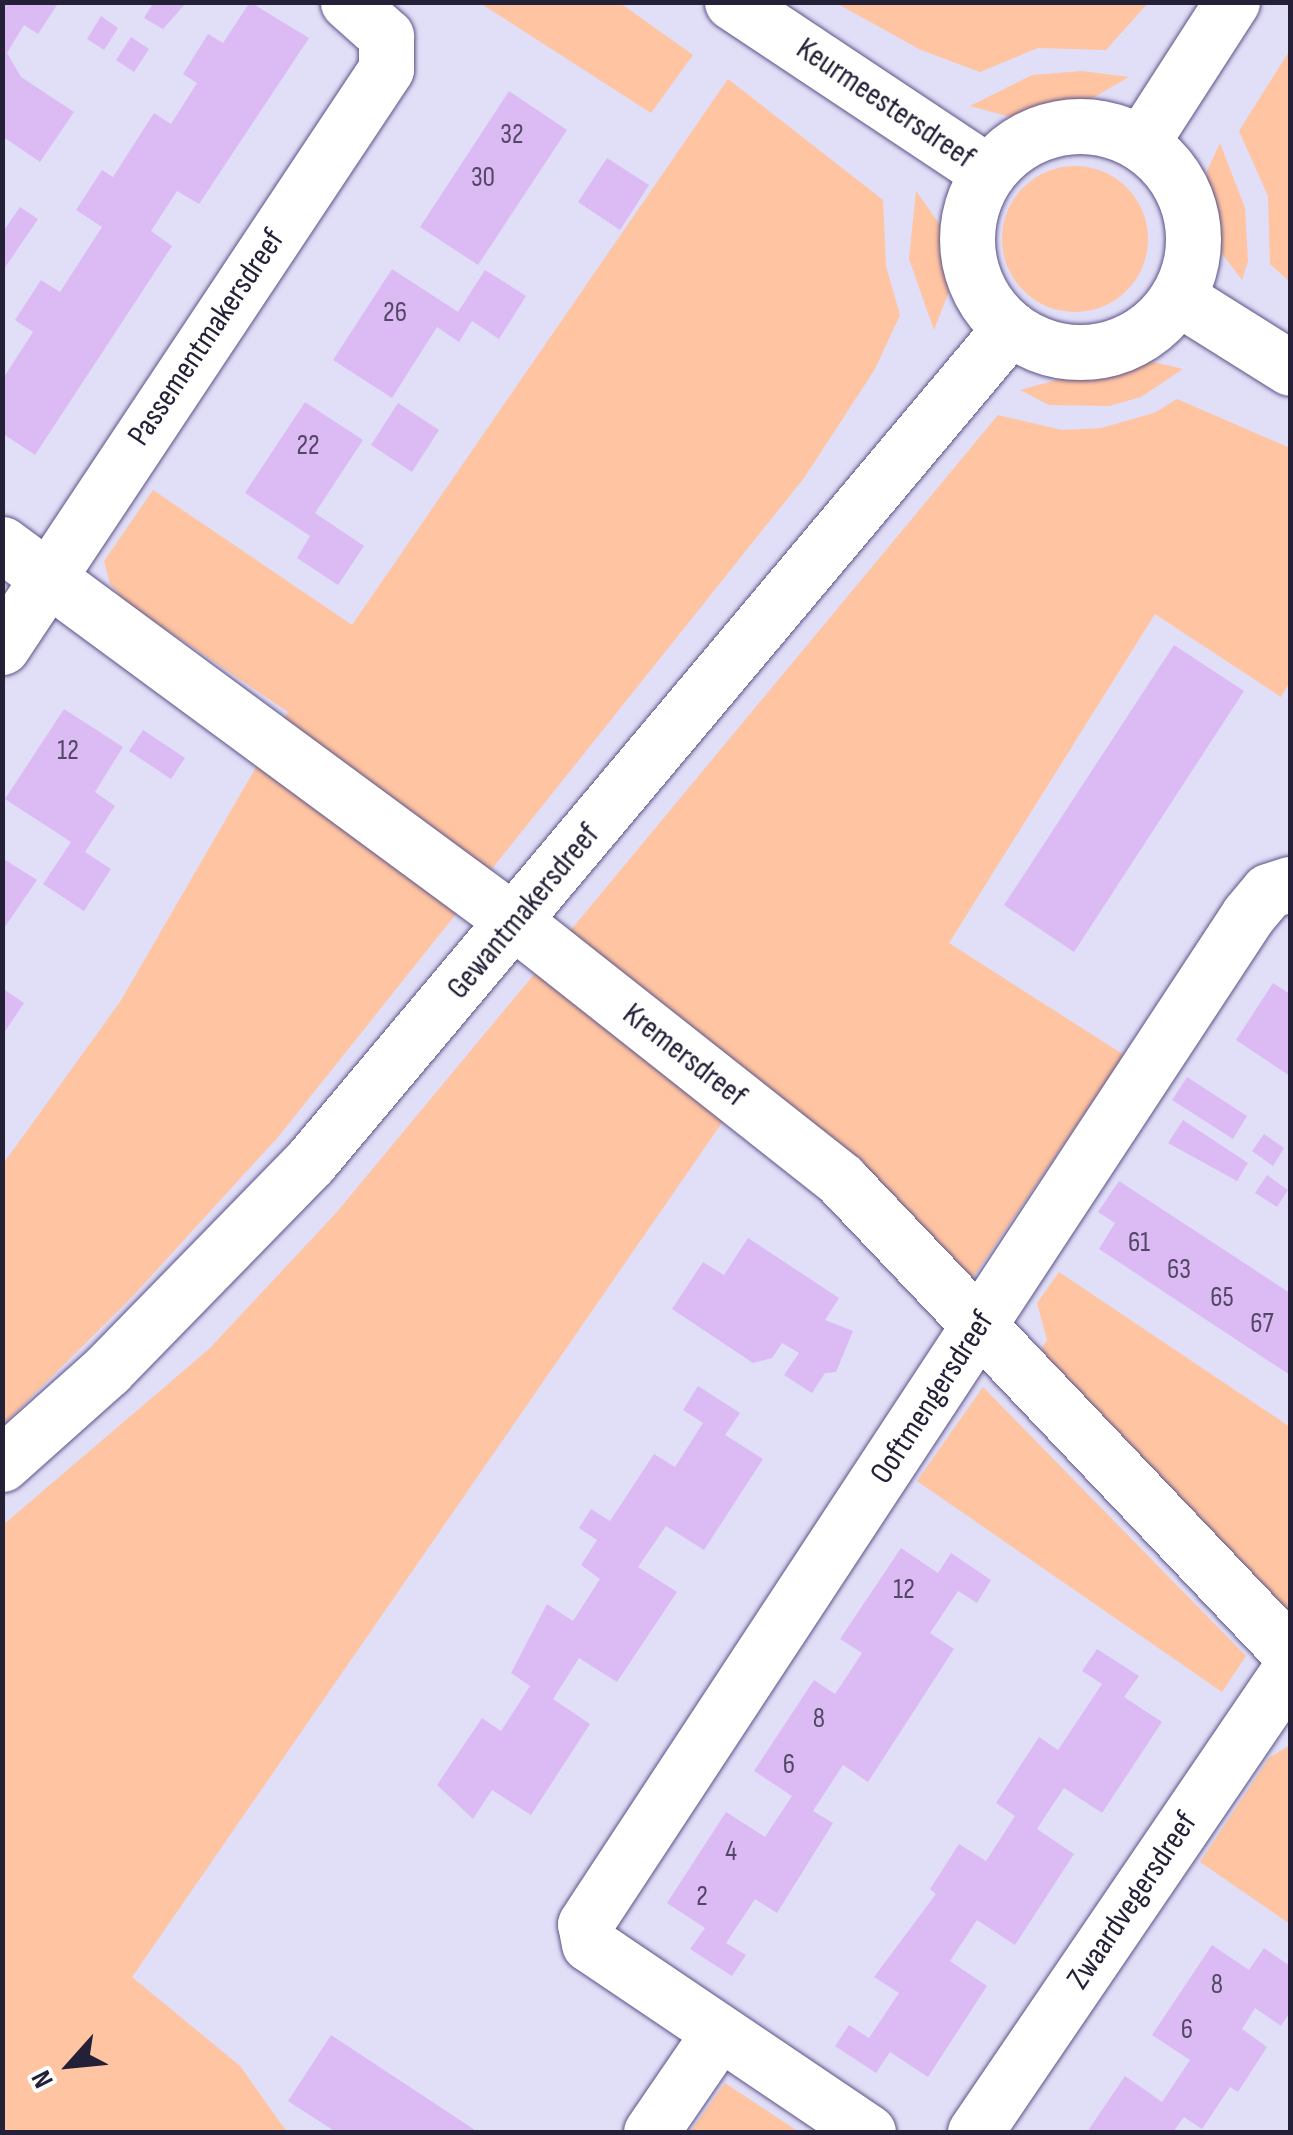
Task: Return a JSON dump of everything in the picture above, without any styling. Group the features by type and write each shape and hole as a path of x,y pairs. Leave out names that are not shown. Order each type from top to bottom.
{"street":[{"name":"Keurmeestersdreef","path":"732,2 988,172"},
{"path":"1141,143 1232,2"},
{"name":"Passementmakersdreef","path":"2,647 386,69 389,48 364,13"},
{"path":"1059,127 1108,128 1141,143 1174,175 1191,217 1193,248 1178,297 1146,331 1110,348 1068,352 1010,328 984,301 967,252 972,201 988,172 1011,148 1059,127"},
{"path":"1178,297 1290,368"},
{"name":"Gewantmakersdreef","path":"2,1464 119,1357 310,1162 516,923 1010,328"},
{"name":"Kremersdreef","path":"2,544 516,923 841,1180 1290,1653"},
{"name":"Ooftmengersdreef","path":"718,2034 589,1944 585,1924 982,1326 1248,915 1268,891 1290,884"},
{"name":"Zwaardvegersdreef","path":"975,2132 1290,1669"},
{"path":"651,2132 718,2034 868,2132"}],"shaded area":[{"path":"480,3 620,3 693,55 651,113"},
{"path":"836,3 1148,3 1106,50 1038,48 980,72 921,50"},
{"path":"1290,50 1290,282 1270,264 1268,196 1239,131"},
{"path":"1082,71 1129,77 1077,107 1011,117 970,106 1032,75"},
{"path":"728,79 883,200 886,266 900,315 875,369 804,478 278,1137 133,1296 3,1425 3,1164 120,1002 288,712 127,603 110,584 104,561 153,490 352,625"},
{"path":"1220,143 1245,208 1248,261 1242,280 1220,251 1210,206 1207,171"},
{"path":"1075,166 1103,171 1127,187 1143,211 1148,239 1143,267 1127,291 1103,307 1075,312 1047,307 1023,291 1007,267 1002,239 1007,211 1023,187 1047,171"},
{"path":"916,191 941,226 951,286 934,330 909,259"},
{"path":"1137,358 1183,369 1141,397 1109,406 1049,405 1020,390"},
{"path":"1177,399 1290,448 1290,682 1281,697 1155,614 949,943 1124,1055 968,1285 748,1085 132,1977 240,2066 287,2132 3,2132 3,1525 209,1349 336,1213 998,415 1062,430 1101,428 1154,413"},
{"path":"1059,1272 1290,1427 1290,1621 1040,1351 1047,1340 1037,1303"},
{"path":"983,1387 1246,1656 1222,1692 917,1481"},
{"path":"1290,1745 1290,1924 1200,1862 1269,1758"},
{"path":"725,2083 799,2132 690,2132"}],"building":[{"path":"2,2 59,2 38,34 24,25 7,53 21,77 74,112 40,162 2,136"},
{"path":"154,2 187,2 163,29 144,18"},
{"path":"250,2 309,38 199,204 177,191 151,231 172,246 35,455 2,433 2,380 33,332 15,320 41,280 60,292 102,227 76,210 102,170 113,177 154,113 171,124 197,83 183,74 208,34 223,43"},
{"path":"101,16 118,28 104,50 87,39"},
{"path":"131,37 149,49 134,72 116,60"},
{"path":"509,91 567,130 478,265 420,227"},
{"path":"607,158 649,185 620,230 578,202"},
{"path":"20,207 38,219 2,272 2,233"},
{"path":"392,269 458,312 485,270 526,296 499,339 472,321 459,342 437,327 392,398 333,360"},
{"path":"305,402 363,440 315,513 364,546 338,585 297,558 310,536 245,493"},
{"path":"398,403 439,430 412,472 371,445"},
{"path":"1174,645 1244,691 1074,952 1004,905"},
{"path":"64,709 123,747 95,792 115,806 85,852 111,869 84,911 43,884 71,842 5,799"},
{"path":"143,730 185,758 171,779 129,751"},
{"path":"2,858 37,880 2,931"},
{"path":"2,964 5,990 24,1003 2,1036"},
{"path":"1273,983 1290,994 1290,1076 1236,1040"},
{"path":"1187,1077 1247,1116 1233,1139 1172,1100"},
{"path":"1183,1120 1248,1163 1237,1181 1168,1143"},
{"path":"1264,1134 1284,1148 1273,1166 1252,1151"},
{"path":"1267,1175 1288,1190 1277,1207 1255,1193"},
{"path":"1119,1181 1290,1293 1290,1375 1099,1249 1115,1223 1098,1212"},
{"path":"748,1238 839,1298 825,1320 853,1331 836,1372 825,1373 812,1393 784,1375 799,1353 782,1343 772,1358 753,1363 672,1309 703,1262 724,1275"},
{"path":"698,1386 740,1413 725,1435 763,1459 704,1550 666,1526 638,1567 677,1592 617,1682 579,1658 553,1699 590,1724 531,1815 492,1790 473,1819 437,1785 482,1718 501,1731 530,1686 511,1673 547,1604 573,1621 600,1579 581,1565 597,1540 579,1528 591,1509 610,1521 654,1454 675,1467 703,1423 683,1410"},
{"path":"901,1548 938,1573 951,1553 991,1580 977,1603 958,1591 930,1633 954,1649 868,1782 843,1765 813,1811 833,1823 777,1913 755,1899 726,1943 746,1955 732,1976 690,1949 705,1928 667,1903 726,1812 765,1837 792,1796 754,1771 814,1680 835,1694 849,1673 862,1653 840,1639"},
{"path":"1097,1649 1139,1676 1124,1697 1162,1722 1102,1813 1064,1788 1050,1809 1037,1829 1074,1854 1015,1945 977,1920 950,1961 987,1986 928,2077 890,2052 876,2073 835,2046 849,2025 869,2038 899,1993 874,1977 936,1894 930,1889 959,1844 986,1861 1015,1816 996,1803 1039,1737 1058,1750 1102,1684 1082,1671"},
{"path":"1212,1945 1249,1970 1264,1948 1290,1966 1290,2012 1281,2026 1255,2008 1242,2029 1267,2047 1238,2092 1230,2087 1202,2129 1184,2117 1173,2132 1087,2132 1125,2076 1162,2102 1190,2060 1152,2035"},
{"path":"331,2035 478,2132 336,2132 288,2101"}]}
